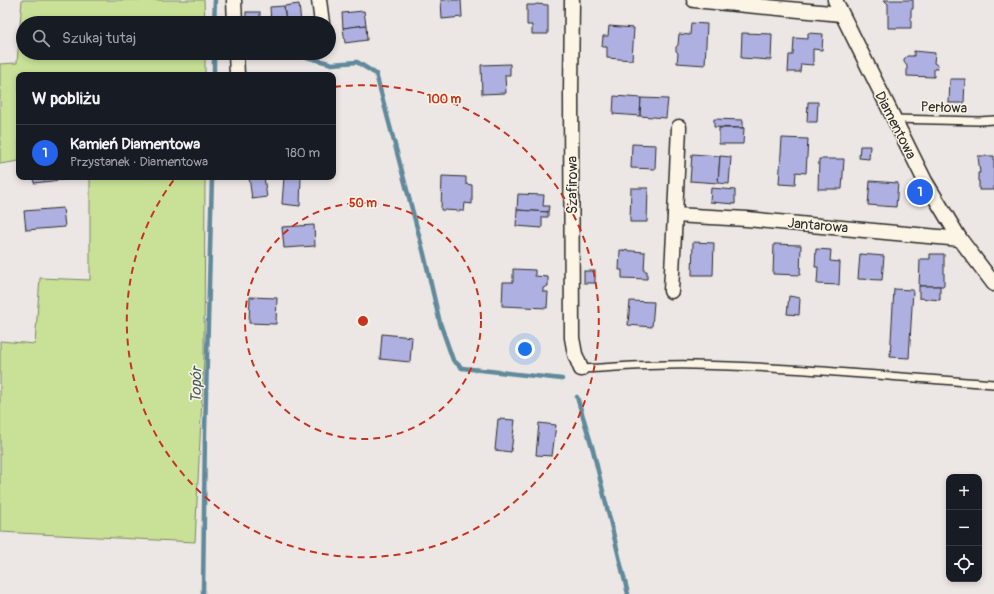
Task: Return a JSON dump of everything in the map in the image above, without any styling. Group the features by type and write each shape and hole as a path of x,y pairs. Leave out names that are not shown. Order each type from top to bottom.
{"street":[{"path":"234,0 235,16"},
{"path":"319,0 321,16"},
{"name":"Szafirowa","path":"572,0 572,338 575,354 581,369"},
{"path":"694,0 841,14"},
{"name":"Diamentowa","path":"835,0 925,181 960,239 994,284"},
{"path":"236,60 237,72"},
{"path":"671,290 679,127"},
{"name":"Jantarowa","path":"675,215 747,219 960,239"}],"lane":[{"name":"Perłowa","path":"893,119 994,120"},
{"path":"581,369 644,365 693,365 803,370 994,384"}],"green space":[{"path":"22,0 204,0 205,16 21,16"},
{"path":"17,60 205,60 205,72 16,72 16,161 0,164 0,64 17,63"},
{"path":"90,180 205,180 204,357 195,542 0,532 0,341 35,344 40,278 90,280"}],"building":[{"path":"441,0 461,0 462,17 442,19"},
{"path":"884,0 913,0 913,9 911,9 911,28 888,28 888,4"},
{"path":"299,4 300,16 285,16 284,6"},
{"path":"527,5 548,5 548,34 532,34 532,25 527,25"},
{"path":"284,6 285,16 271,16 270,7"},
{"path":"364,11 366,25 343,28 342,13"},
{"path":"246,12 260,12 260,16 246,16"},
{"path":"691,23 707,24 705,65 677,63 678,53 676,51 676,47 678,45 679,34 690,35"},
{"path":"366,25 367,40 345,43 343,28"},
{"path":"609,26 634,28 632,60 607,58 607,47 602,47 603,36 608,36"},
{"path":"742,33 772,34 771,60 741,58"},
{"path":"808,33 823,34 822,50 813,49 813,65 801,64 800,72 788,72 789,55 793,55 794,38 808,39"},
{"path":"914,51 935,53 934,63 938,68 934,69 934,77 907,76 907,66 904,59 907,56 914,56"},
{"path":"510,64 510,75 505,75 506,93 482,94 481,65"},
{"path":"950,79 965,79 964,103 949,103"},
{"path":"614,96 641,98 640,116 613,114"},
{"path":"641,98 668,99 666,118 640,116"},
{"path":"808,102 818,102 817,122 807,122"},
{"path":"714,119 743,120 743,128 714,127"},
{"path":"719,128 744,128 743,144 719,144"},
{"path":"782,138 808,139 806,173 796,172 795,185 779,184"},
{"path":"632,144 656,145 655,169 631,168"},
{"path":"860,146 870,146 869,159 859,158"},
{"path":"692,154 720,156 718,183 690,181"},
{"path":"720,156 731,157 729,184 718,183"},
{"path":"978,156 994,156 994,190 979,190 978,173 980,173"},
{"path":"819,159 844,159 842,189 818,189"},
{"path":"442,176 466,177 466,184 472,185 472,204 465,203 464,211 441,210"},
{"path":"34,180 61,180 34,183"},
{"path":"249,180 264,180 267,197 252,199"},
{"path":"284,180 301,180 300,206 282,204"},
{"path":"870,181 898,183 896,207 868,205"},
{"path":"631,188 648,188 647,222 630,222"},
{"path":"711,188 735,190 735,204 710,202"},
{"path":"518,194 544,195 543,206 549,206 548,212 517,210"},
{"path":"63,208 65,227 26,230 24,211"},
{"path":"517,210 548,212 548,217 542,217 542,228 516,226"},
{"path":"314,225 315,246 284,248 282,227"},
{"path":"693,242 714,243 713,275 692,275"},
{"path":"774,244 801,245 800,275 773,274"},
{"path":"816,249 831,250 830,261 840,262 839,285 817,284 818,267 815,267"},
{"path":"620,250 645,252 644,271 647,271 647,279 622,278 622,270 619,270"},
{"path":"860,254 884,256 882,280 858,279"},
{"path":"930,254 944,254 944,286 919,286 920,259 930,259"},
{"path":"513,269 535,270 535,276 548,277 548,286 543,288 543,292 548,292 547,308 502,306 503,282 513,282"},
{"path":"584,271 595,271 595,283 584,283"},
{"path":"919,286 940,286 940,300 919,298"},
{"path":"894,289 913,290 909,358 890,357"},
{"path":"789,296 800,298 799,315 787,314"},
{"path":"250,297 277,298 276,324 249,323"},
{"path":"630,301 654,302 652,327 628,325"},
{"path":"382,334 412,337 410,362 380,359"},
{"path":"498,419 515,420 511,452 495,450"},
{"path":"539,423 556,425 552,456 536,455"}],"waterway":[{"name":"Topór","path":"214,16 215,0"},
{"name":"Topór","path":"214,60 214,72"},
{"path":"317,60 332,64 357,62 376,74 424,254 440,323 453,360 462,368 562,379"},
{"name":"Topór","path":"203,594 205,431 212,180"},
{"path":"577,397 593,450 628,594"}],"place":[{"name":"Kamień Diamentowa","path":"920,192"}]}
